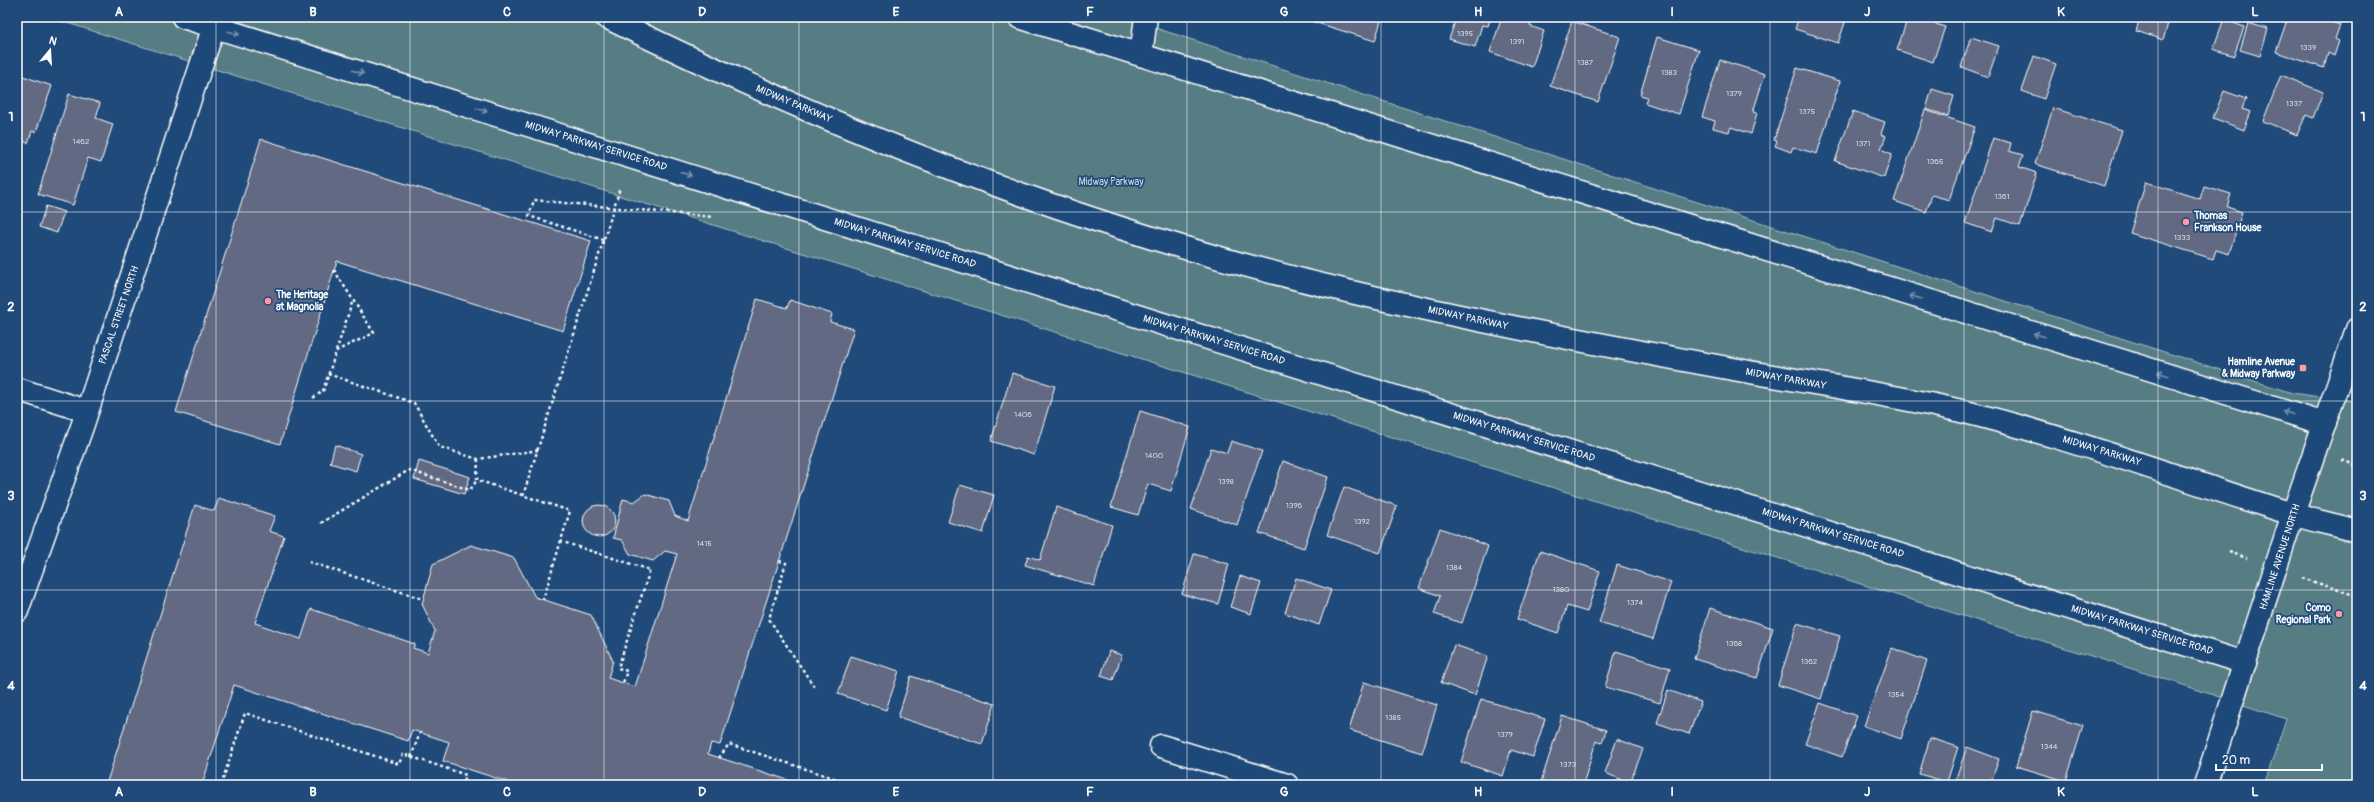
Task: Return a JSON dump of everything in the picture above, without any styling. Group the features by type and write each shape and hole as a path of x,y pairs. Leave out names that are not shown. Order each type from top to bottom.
{"street":[{"name":"MIDWAY PARKWAY SERVICE ROAD","path":"183,17 215,22 2246,663"},
{"name":"MIDWAY PARKWAY","path":"606,17 697,62 811,112 1053,205 1178,245 1342,290 1477,320 1959,411 2123,457 2293,514 2357,531"},
{"path":"1019,17 2325,424"},
{"path":"1140,55 1146,17"},
{"name":"PASCAL STREET NORTH","path":"17,611 86,411 215,22"},
{"name":"HAMLINE AVENUE NORTH","path":"2205,785 2246,663 2293,514 2357,329"},
{"path":"17,389 86,411"},
{"path":"1161,746 1287,785"}],"path":[{"path":"524,496 620,188"},
{"path":"604,240 529,216 534,200 614,209 713,217"},
{"path":"334,270 374,333 336,351"},
{"path":"313,398 323,391 353,299"},
{"path":"328,374 414,403 439,446 478,459 539,450"},
{"path":"321,523 410,470 470,490 477,480 478,459"},
{"path":"477,480 570,511 543,600"},
{"path":"560,541 650,570 618,668 627,671 623,683"},
{"path":"779,561 786,563 769,619 815,688"},
{"path":"309,562 423,599"},
{"path":"221,785 245,713 399,764 403,754 466,775 463,785"},
{"path":"411,757 420,733"},
{"path":"719,758 729,744 855,785"}],"green space":[{"name":"Midway Parkway","path":"48,17 1121,17 2292,393 2357,402 2357,785 2264,785 2286,719 2174,682"}],"building":[{"path":"1298,17 1382,17 1375,41"},
{"path":"1440,17 1491,17 1488,26 1482,25 1475,47 1449,39 1455,22"},
{"path":"1502,17 1533,17 1530,26 1544,31 1532,67 1490,52"},
{"path":"1799,17 1847,17 1838,43 1795,29"},
{"path":"1908,17 1916,17 1945,27 1933,62 1897,50"},
{"path":"2140,17 2170,17 2163,40 2136,31"},
{"path":"2288,17 2317,17 2340,25 2335,39 2339,41 2334,56 2328,53 2324,68 2276,52"},
{"path":"2224,19 2244,27 2234,56 2213,49"},
{"path":"1572,21 1620,37 1598,102 1550,86"},
{"path":"2248,23 2268,29 2260,56 2240,50"},
{"path":"1657,37 1699,50 1679,114 1645,103 1647,97 1640,95"},
{"path":"1971,37 1999,46 1988,77 1961,67"},
{"path":"2034,56 2056,64 2044,99 2022,91"},
{"path":"1720,60 1765,74 1753,112 1757,113 1751,134 1731,127 1729,132 1713,128 1715,121 1702,117"},
{"path":"1797,68 1840,81 1817,154 1793,147 1791,152 1775,146 1777,141 1774,140"},
{"path":"17,74 52,86 36,132 32,131 28,143 17,139"},
{"path":"2281,75 2323,92 2313,118 2306,115 2297,135 2263,121"},
{"path":"1932,89 1954,96 1948,116 1926,109"},
{"path":"2224,91 2246,99 2242,109 2251,112 2244,130 2213,118"},
{"path":"69,94 100,103 96,118 113,124 101,162 88,158 73,205 38,194"},
{"path":"2053,108 2122,130 2104,186 2035,164"},
{"path":"1925,110 1975,127 1949,200 1932,195 1926,212 1894,201"},
{"path":"1853,111 1885,122 1881,134 1886,136 1881,149 1892,154 1884,178 1835,161"},
{"path":"1993,138 2011,143 2009,151 2023,155 2019,167 2037,173 2020,226 1997,218 1992,232 1965,223"},
{"name":"The Heritage at Magnolia","path":"261,139 591,241 563,331 337,261 280,444 176,412"},
{"name":"Thomas Frankson House","path":"2146,182 2200,199 2204,186 2231,194 2227,207 2242,212 2229,254 2216,250 2213,259 2130,233"},
{"path":"46,206 64,212 57,233 39,227"},
{"path":"757,299 787,308 790,300 832,314 830,322 854,329 720,745 711,743 708,754 803,785 517,785 443,761 449,742 412,730 408,741 234,685 202,785 106,785 195,505 214,511 219,498 275,516 269,531 284,536 255,623 301,639 311,609 415,644 413,648 428,653 435,631 422,604 433,564 471,545 514,558 535,597 591,615 613,661 608,678 635,687 677,554 665,551 653,561 630,554 622,540 613,538 623,499 634,502 645,494 669,501 675,516 688,521"},
{"path":"1012,373 1055,386 1034,455 991,441"},
{"path":"1140,411 1190,427 1171,491 1148,484 1138,515 1111,507"},
{"path":"1231,441 1262,451 1237,525 1191,509 1211,448 1227,453"},
{"path":"335,445 361,454 356,471 330,463"},
{"path":"419,461 470,477 464,494 414,479"},
{"path":"1283,461 1328,477 1304,548 1259,533"},
{"path":"960,485 994,495 983,533 948,522"},
{"path":"1344,487 1397,506 1380,553 1327,535"},
{"path":"596,505 602,505 612,512 615,521 614,527 608,534 602,537 596,537 586,530 583,524 583,518 590,508"},
{"path":"1056,507 1112,525 1094,586 1025,565 1028,556 1040,560"},
{"path":"1440,528 1488,546 1462,623 1434,614 1440,596 1419,588"},
{"path":"1540,551 1600,571 1587,612 1567,606 1558,633 1517,619"},
{"path":"1194,554 1229,564 1218,604 1182,594"},
{"path":"1617,565 1671,582 1653,639 1599,623"},
{"path":"1240,576 1261,583 1251,614 1230,607"},
{"path":"1296,578 1331,590 1319,625 1285,613"},
{"path":"1710,608 1773,628 1757,678 1694,659"},
{"path":"1797,623 1840,636 1821,699 1778,685"},
{"path":"1454,645 1488,656 1475,695 1441,683"},
{"path":"1892,648 1927,661 1901,739 1864,726"},
{"path":"1109,651 1122,655 1113,680 1101,676"},
{"path":"1616,651 1670,668 1660,703 1605,687"},
{"path":"851,656 899,671 886,710 838,694"},
{"path":"911,676 995,704 982,744 898,717"},
{"path":"1364,682 1437,705 1422,753 1349,730"},
{"path":"1668,690 1701,702 1689,734 1657,723"},
{"path":"1481,699 1545,719 1533,757 1511,750 1503,776 1461,762"},
{"path":"1820,703 1857,716 1842,757 1805,744"},
{"path":"2033,711 2083,726 2066,781 2016,766"},
{"path":"1562,716 1606,730 1602,743 1596,741 1583,785 1540,785"},
{"path":"1930,738 1958,747 1947,782 1919,774"},
{"path":"1617,739 1643,749 1630,783 1605,773"},
{"path":"1967,747 1999,759 1990,785 1975,785 1956,778"}],"place":[{"name":"Thomas Frankson House","path":"2186,222"},
{"name":"The Heritage at Magnolia","path":"268,301"},
{"name":"Hamline Avenue & Midway Parkway","path":"2303,368"},
{"name":"Como Regional Park","path":"2339,614"}]}
